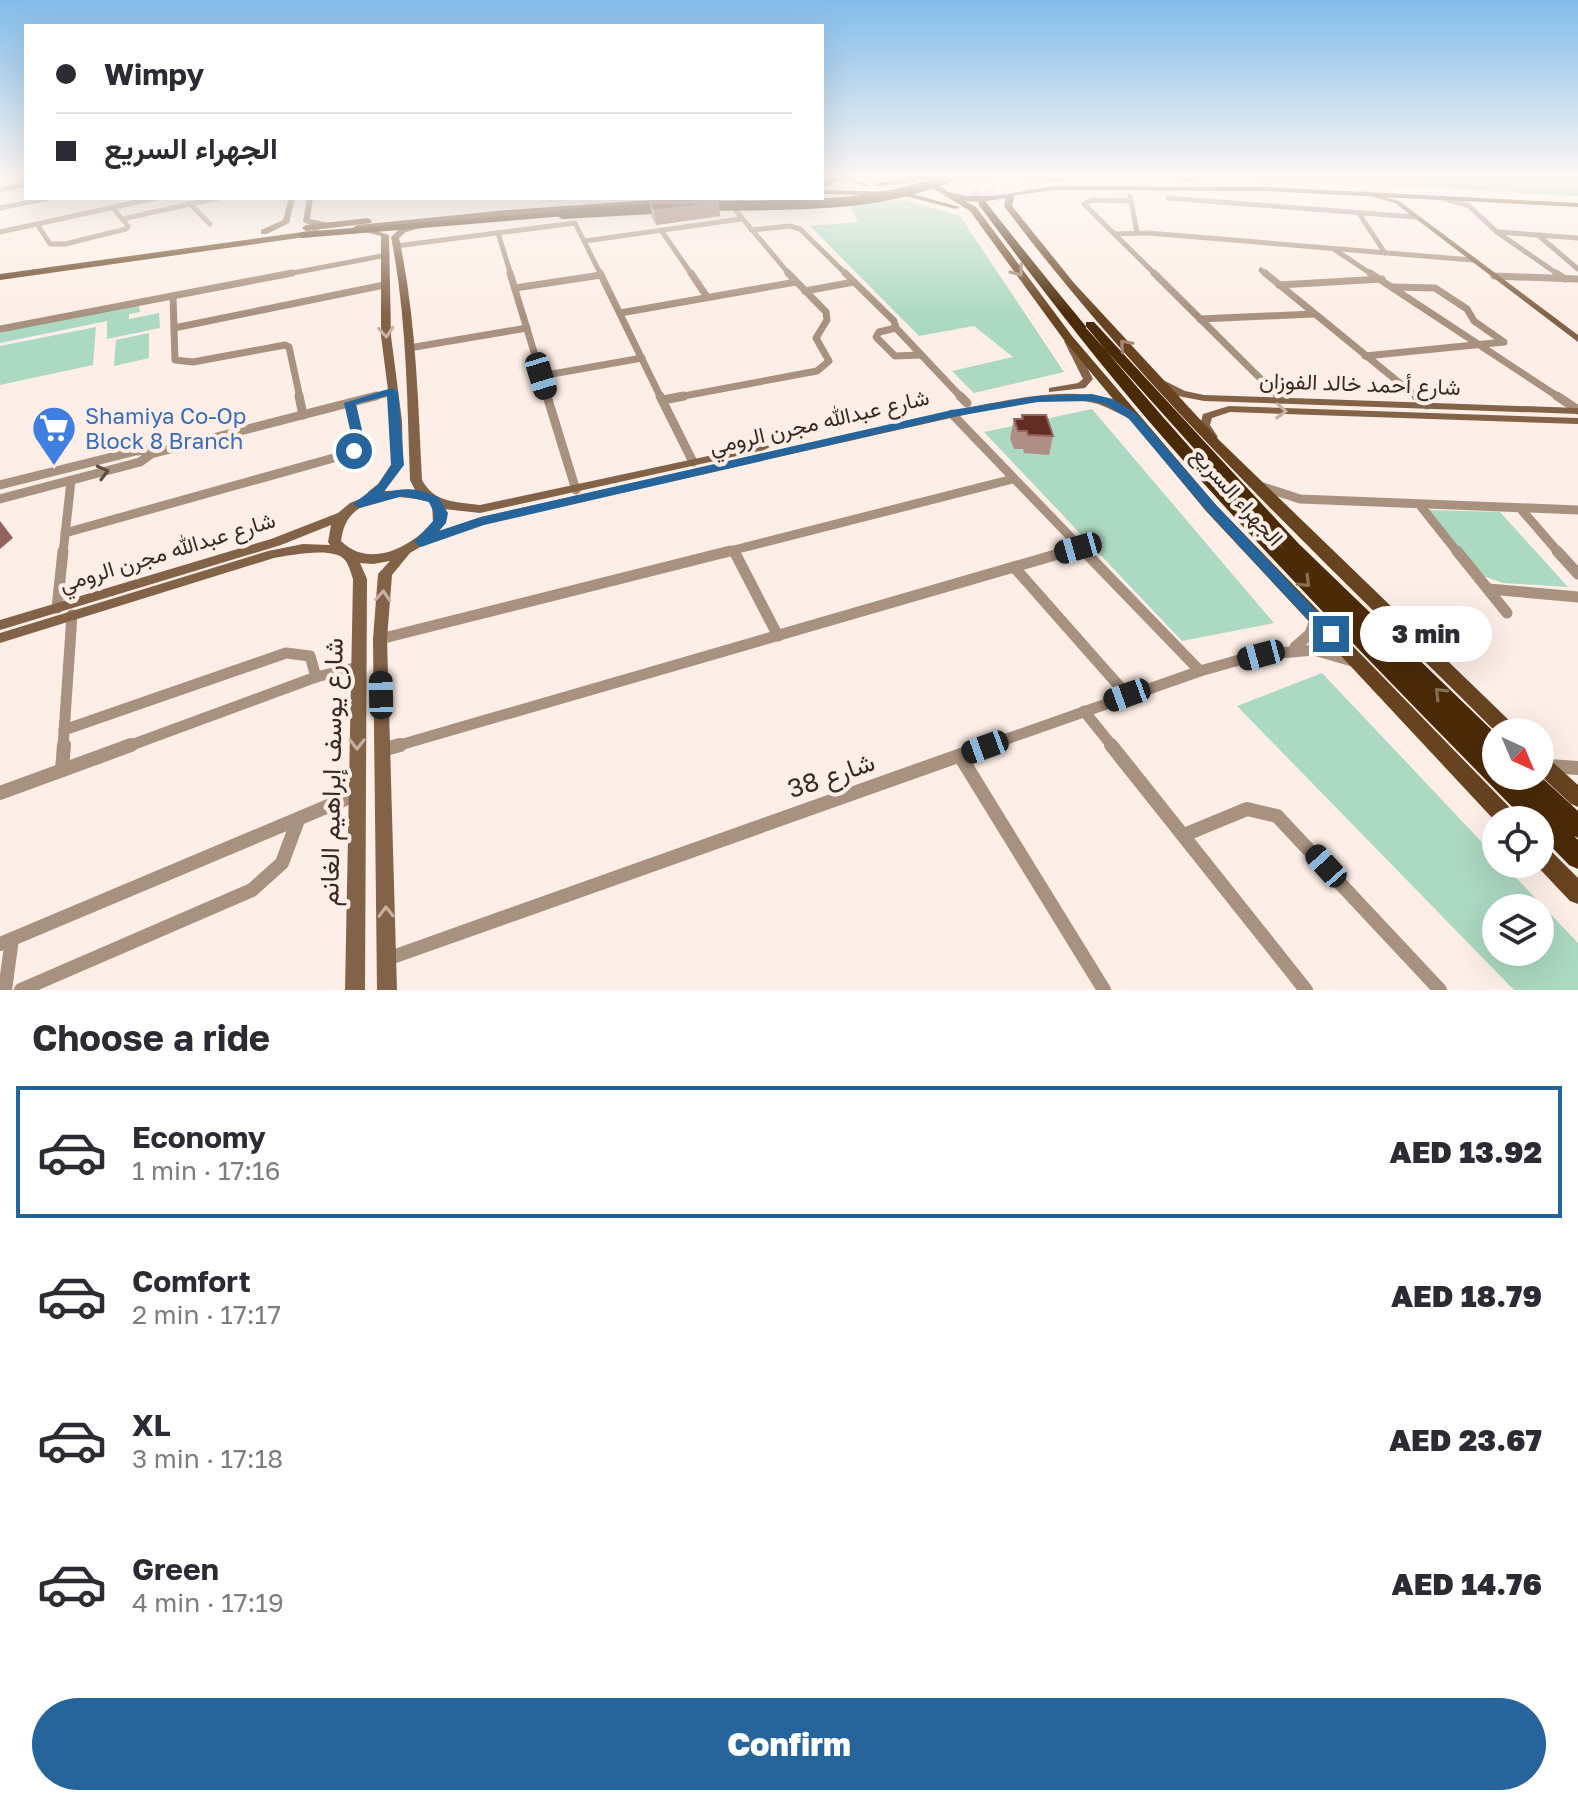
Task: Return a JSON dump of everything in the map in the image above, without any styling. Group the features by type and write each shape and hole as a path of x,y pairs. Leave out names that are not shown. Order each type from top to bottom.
{"highway":[{"path":"302,235 438,222"},
{"name":"الجهراء السريع","path":"1002,222 1070,319 1153,417 1277,553 1482,762"},
{"name":"الجهراء السريع","path":"1005,222 1168,415 1293,548 1482,734"},
{"name":"الجهراء السريع","path":"1510,790 1578,857"},
{"path":"1552,790 1578,827"}],"main road":[{"path":"264,232 284,222"},
{"path":"308,222 326,225"},
{"path":"20,274 11,273 22,267 264,232 357,222"},
{"path":"0,277 302,235 424,222"},
{"path":"416,545 439,523 433,500 416,480 409,348 402,271 395,237 403,230 449,222"},
{"path":"978,222 993,237"},
{"name":"الجهراء السريع","path":"982,222 1068,338 1211,508 1495,806"},
{"name":"الجهراء السريع","path":"1022,222 1148,372 1215,444 1494,718"},
{"path":"1422,222 1578,339"},
{"path":"360,504 382,487 397,465 384,279 387,255 385,235 363,229"},
{"path":"0,269 131,251"},
{"path":"384,279 394,268 402,271"},
{"path":"1068,338 1088,375 1081,386"},
{"path":"389,367 399,370 410,363"},
{"name":"شارع أحمد خالد الفوزان","path":"1148,372 1182,394 1221,398 1578,410"},
{"path":"1081,386 1097,390 1098,395 1092,397"},
{"name":"شارع عبدالله مجرن الرومي","path":"0,625 276,542 388,494 416,493 433,500 480,509 967,403 1081,386"},
{"name":"شارع عبدالله مجرن الرومي","path":"0,638 273,554 303,548 380,558 481,521 952,414 1038,399 1092,397 1109,402 1133,417"},
{"path":"1221,398 1216,404 1229,409"},
{"path":"1485,408 1500,415 1495,418"},
{"path":"1215,444 1205,421 1212,413 1229,409"},
{"name":"شارع أحمد خالد الفوزان","path":"1229,409 1578,421"},
{"path":"345,514 333,533 345,553"},
{"name":"شارع يوسف إبراهيم الغانم","path":"387,990 380,639 385,574 416,545"},
{"name":"شارع يوسف إبراهيم الغانم","path":"345,553 360,579 355,990"},
{"path":"1554,781 1578,798"},
{"path":"1554,868 1578,893"}],"street":[{"path":"0,232 46,222"},
{"path":"37,224 50,244 59,245 121,232 128,226 125,222"},
{"path":"585,241 718,222"},
{"path":"663,400 817,371 828,365 829,361 816,338 827,320 826,312 744,222"},
{"path":"1103,222 1281,399"},
{"path":"1135,222 1137,232"},
{"path":"1365,222 1385,253"},
{"path":"1486,222 1565,279"},
{"path":"396,246 575,223 693,462"},
{"path":"751,230 797,228 894,321 896,328 967,403"},
{"path":"661,230 707,297"},
{"path":"1114,234 1137,232 1472,260"},
{"path":"1497,232 1578,238"},
{"path":"498,233 576,490"},
{"path":"1538,235 1578,269"},
{"path":"1332,248 1578,410"},
{"path":"0,329 387,255"},
{"path":"1261,270 1427,405"},
{"path":"515,288 601,275"},
{"path":"1494,276 1578,279"},
{"path":"174,328 384,279"},
{"path":"1279,285 1382,279"},
{"path":"620,313 796,282"},
{"path":"805,291 854,282"},
{"path":"1365,356 1504,342 1474,321 1461,304 1429,286 1393,287"},
{"path":"173,296 174,357 179,362 193,362 278,344 289,347 303,415"},
{"path":"1200,319 1314,314"},
{"path":"409,348 527,328"},
{"path":"896,328 879,332 876,337 895,356 921,355"},
{"path":"541,376 642,358"},
{"path":"0,499 140,462 151,454 392,392"},
{"path":"65,533 348,454 359,443 350,403"},
{"path":"952,414 1200,671"},
{"path":"0,485 136,451 147,450 151,454"},
{"path":"380,639 1013,479"},
{"path":"57,608 71,481"},
{"path":"1254,482 1300,499 1578,510"},
{"path":"1295,524 1292,512 1300,499"},
{"path":"1419,504 1507,613"},
{"path":"1520,508 1578,574"},
{"path":"382,750 1078,548"},
{"path":"734,550 778,636"},
{"path":"1014,567 1127,695"},
{"path":"1489,589 1578,597"},
{"path":"62,770 72,615"},
{"path":"1295,647 1310,634 1316,617"},
{"name":"شارع 38","path":"387,959 470,927 1200,671 1295,647 1326,651 1359,665"},
{"path":"64,730 286,653 310,656 316,677"},
{"path":"0,793 316,677 358,667"},
{"path":"1084,711 1306,990"},
{"path":"960,756 1104,990"},
{"path":"1554,768 1578,768"},
{"path":"5,990 6,941 357,794"},
{"path":"1184,835 1247,809 1277,816 1440,990"},
{"path":"21,990 252,890 282,863 298,820"}],"green space":[{"path":"856,222 964,222 1064,372 974,393 952,371 1013,357 974,326 919,336 810,226"},
{"path":"139,305 140,312 129,314 129,319 159,313 160,328 107,339 107,321 0,343 0,332"},
{"path":"96,327 93,365 0,385 0,346"},
{"path":"149,333 149,358 114,366 116,340"},
{"path":"1092,409 1274,623 1182,641 984,432"},
{"path":"1428,510 1500,512 1568,587 1503,583 1483,576"},
{"path":"1322,673 1482,842 1482,878 1516,878 1531,894 1482,894 1482,957 1237,706"},
{"path":"1554,918 1578,943 1578,990 1514,990 1491,966 1554,966"}],"building":[{"path":"1022,415 1046,415 1053,436 1028,435 1027,431 1018,431 1014,419 1023,419"},
{"path":"365,445 369,455 354,459 351,449"}],"place":[{"name":"Shamiya Co-Op Block 8 Branch","path":"54,467"}],"route":[{"path":"354,451 359,443 350,403 392,392 397,421 397,465 382,487 360,504 403,492 434,500 441,513 439,523 421,542 481,521 952,414 1038,399 1092,397 1109,402 1133,417 1211,508 1331,634"}]}
